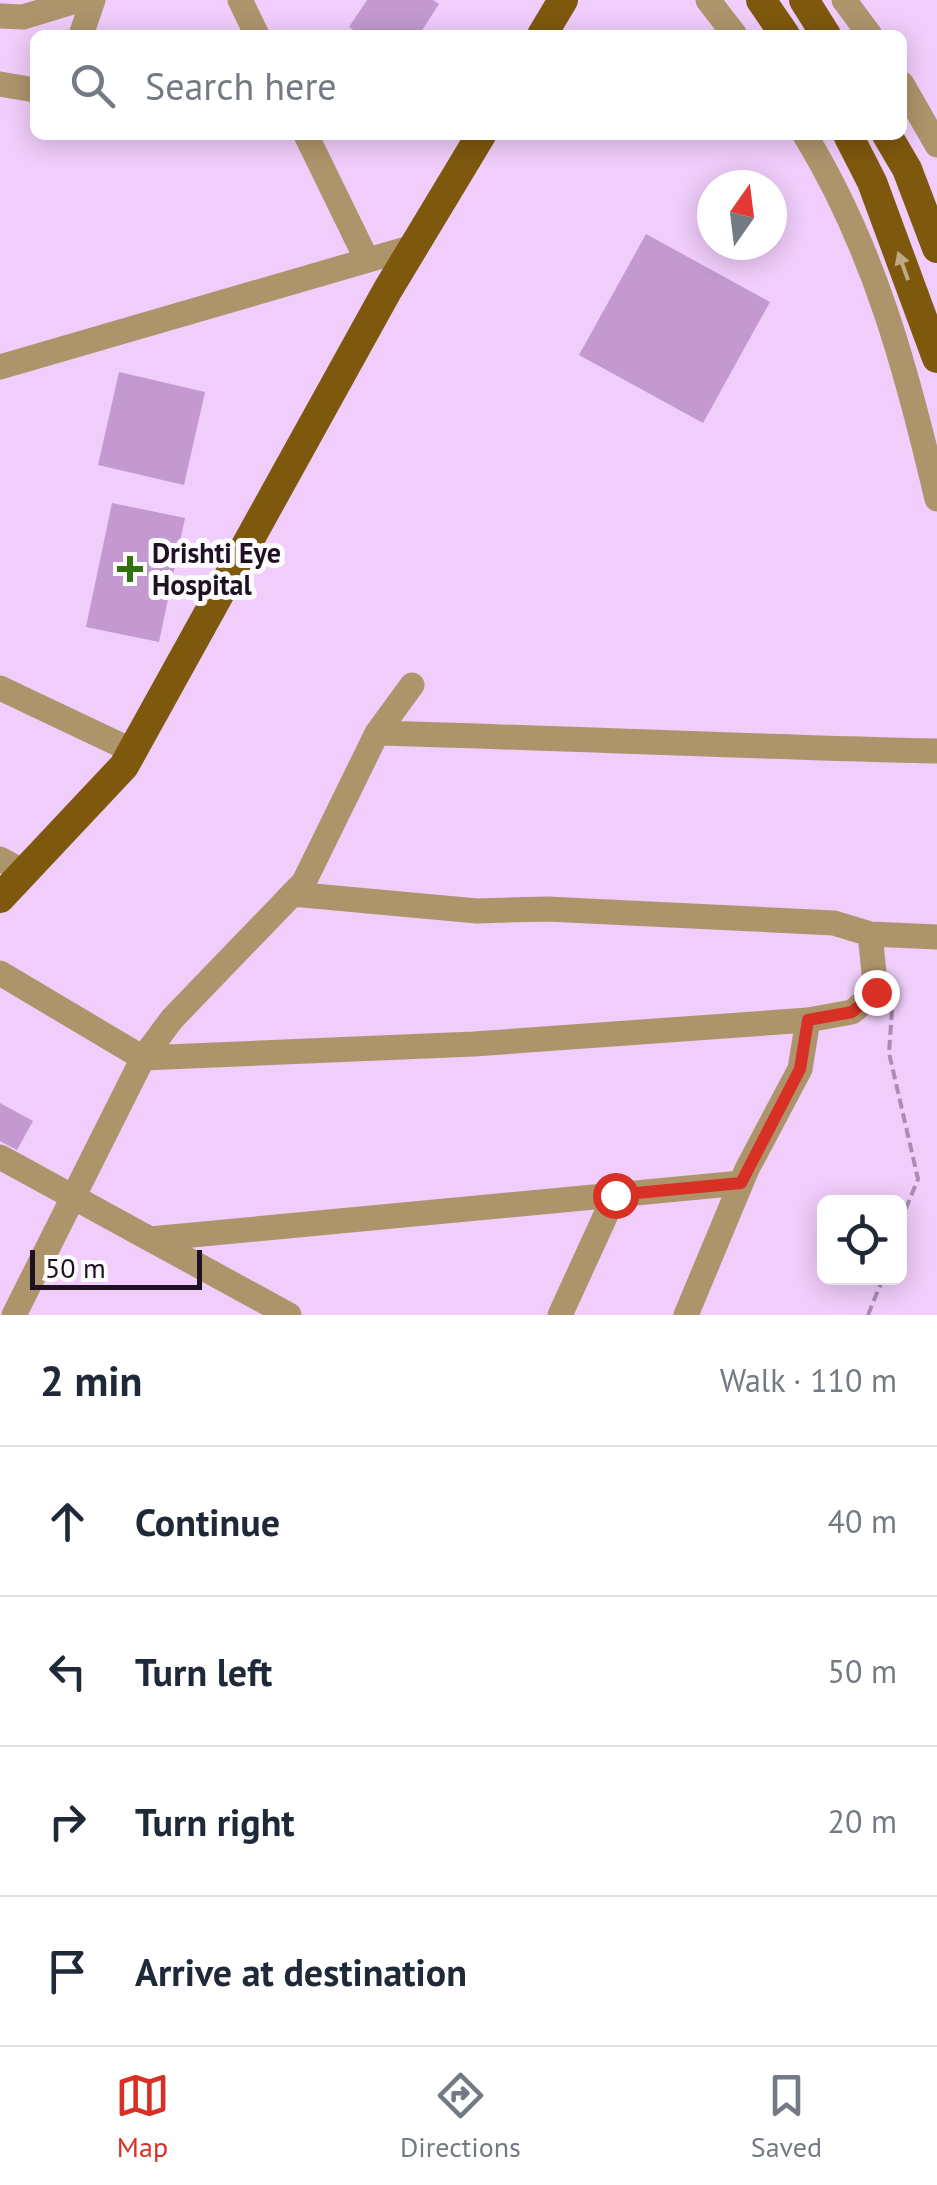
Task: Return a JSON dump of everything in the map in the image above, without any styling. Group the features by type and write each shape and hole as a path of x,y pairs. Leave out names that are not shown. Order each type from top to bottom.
{"main road":[{"path":"545,30 563,0"},
{"path":"761,0 782,30"},
{"path":"804,0 823,30"},
{"path":"0,898 12,866 124,766 413,247 478,140"},
{"path":"851,140 872,182 937,358"},
{"path":"890,140 908,169 937,248"}],"street":[{"path":"0,16 22,16 79,0"},
{"path":"83,30 93,0"},
{"path":"240,0 255,30"},
{"path":"708,0 731,30"},
{"path":"844,0 866,30"},
{"path":"0,84 30,89"},
{"path":"907,93 937,145"},
{"path":"308,140 367,260"},
{"path":"808,140 867,252 897,340 937,499"},
{"path":"0,367 413,247"},
{"path":"14,1315 144,1058 172,1018 304,882 378,733 412,685"},
{"path":"0,688 133,750"},
{"path":"378,733 564,737 659,746 937,751"},
{"path":"292,894 477,911 547,909 834,923 870,934 937,937"},
{"path":"0,974 144,1058 474,1044 808,1020 852,1012 876,992 870,934"},
{"path":"686,1315 741,1183 800,1069 808,1020"},
{"path":"0,1157 150,1240 252,1306 289,1315"},
{"path":"150,1240 741,1183"},
{"path":"560,1315 615,1195"}],"path":[{"path":"876,992 894,996 889,1053 918,1179 907,1206"},
{"path":"868,1315 880,1285"}],"building":[{"path":"367,0 433,0 439,4 422,30 349,27"},
{"path":"646,234 770,302 703,423 579,355"},
{"path":"119,372 205,392 184,485 98,465"},
{"path":"112,503 185,518 159,642 86,627"},
{"path":"0,1103 33,1121 17,1150 0,1141"}],"place":[{"name":"Drishti Eye Hospital","path":"130,569"}],"route":[{"path":"615,1195 741,1183 800,1069 809,1033 808,1020 852,1012 876,992"}]}
